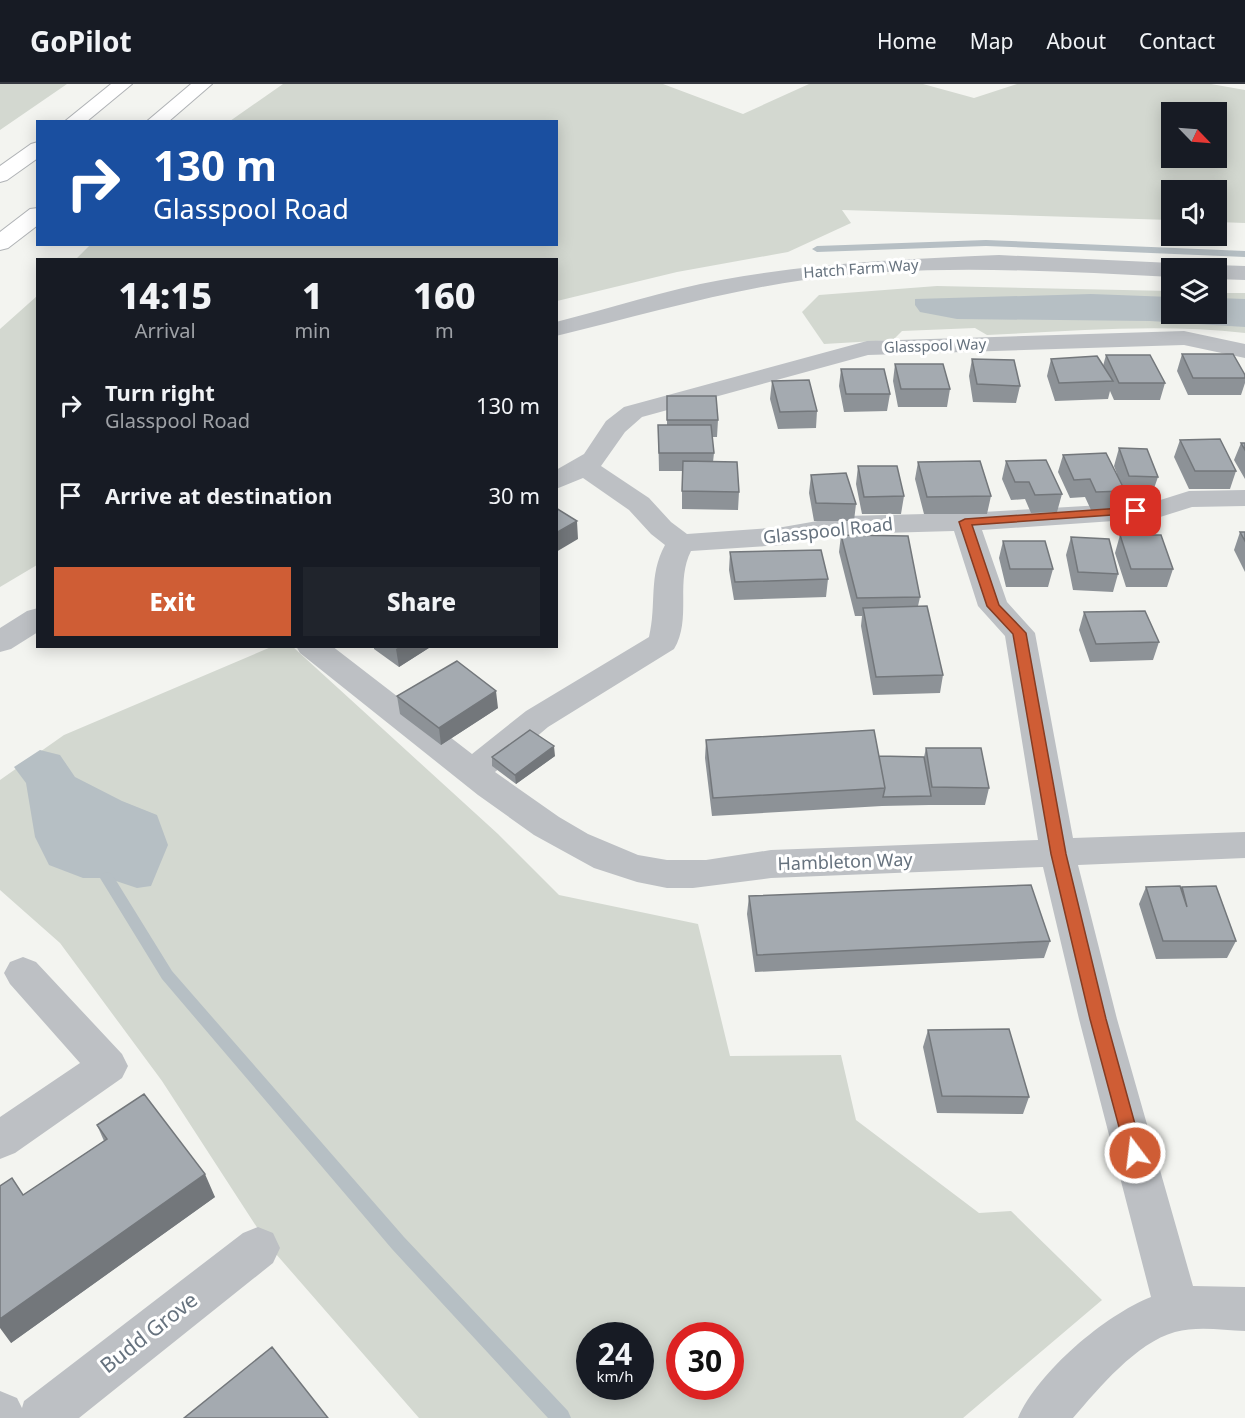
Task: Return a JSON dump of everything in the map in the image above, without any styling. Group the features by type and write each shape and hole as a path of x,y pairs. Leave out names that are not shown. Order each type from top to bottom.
{"highway":[{"path":"76,120 123,84"},
{"path":"158,120 203,84"},
{"path":"0,176 36,149"},
{"path":"0,243 36,216"}],"street":[{"name":"Hatch Farm Way","path":"558,328 719,287 816,272 891,266 999,262 1161,269"},
{"path":"1227,272 1245,273"},
{"name":"Glasspool Way","path":"583,466 597,456 611,430 633,412 867,348 1184,338 1245,351"},
{"path":"473,772 537,719 663,642 668,617 668,571 670,562 681,543 661,528 639,504 583,466 558,480"},
{"name":"Glasspool Road","path":"681,543 783,536 846,525 965,522 1157,510 1188,499 1245,498"},
{"path":"965,522 993,606 1020,633 1058,854 1098,1019 1177,1310"},
{"path":"0,642 36,619"},
{"name":"Hambleton Way","path":"314,648 473,772 556,832 618,863 667,874 709,872 771,864 1245,845"},
{"path":"0,1140 108,1066 23,973"},
{"name":"Budd Grove","path":"41,1418 258,1248"},
{"path":"1041,1418 1082,1372 1139,1324 1177,1310 1245,1308"}],"shaded area":[{"path":"0,84 67,84 0,130"},
{"path":"283,84 663,84 743,114 809,84 923,84 974,98 1017,84 1211,84 1245,90 1245,223 1227,222 1227,180 1161,180 1161,220 842,210 851,223 788,252 677,272 558,301 558,258 77,258 89,246 558,246 558,120 231,120"},
{"path":"937,286 1161,291 1161,324 1227,324 1227,293 1245,293 1245,333 1148,328 987,335 975,328 902,331 893,340 824,344 802,312 819,295"},
{"path":"1091,294 1161,297 1161,322 957,319 920,312 915,305 915,299"},
{"path":"36,297 36,566 0,587 0,329"},
{"path":"1227,298 1245,299 1245,327 1198,324 1227,324"},
{"path":"269,648 294,648 498,834 559,895 698,924 730,1056 841,1055 856,1120 979,1213 1011,1211 1102,1300 963,1418 419,1418 269,1246 162,1081 60,943 0,890 0,780 64,735"},
{"path":"40,750 60,755 75,777 122,801 157,815 168,845 151,886 137,888 107,878 83,878 49,865 35,837 26,783 14,767"}],"building":[{"path":"1182,354 1233,354 1245,378 1193,378"},
{"path":"1106,355 1150,355 1165,383 1119,383"},
{"path":"1097,356 1113,381 1059,383 1051,359"},
{"path":"972,359 1014,360 1020,386 977,384"},
{"path":"895,364 943,364 950,389 901,389"},
{"path":"841,369 884,369 890,394 846,394"},
{"path":"809,380 817,411 780,412 772,381"},
{"path":"667,396 716,396 718,420 667,420"},
{"path":"658,425 711,425 714,453 659,453"},
{"path":"1220,439 1236,471 1195,471 1180,440"},
{"path":"1119,448 1147,449 1158,477 1129,476"},
{"path":"1106,453 1125,491 1096,492 1090,479 1074,480 1063,455"},
{"path":"1046,460 1062,494 1035,495 1029,482 1015,482 1006,461"},
{"path":"683,461 737,462 739,492 682,491"},
{"path":"980,461 991,496 927,497 918,462"},
{"path":"858,466 897,466 904,496 864,497"},
{"path":"846,473 856,504 816,503 811,475"},
{"path":"558,509 577,521 558,532"},
{"path":"841,535 908,536 920,597 857,598"},
{"path":"1120,535 1161,535 1173,569 1131,569"},
{"path":"1071,537 1109,539 1118,574 1078,572"},
{"path":"1003,541 1045,541 1053,569 1010,569"},
{"path":"821,550 828,579 735,582 730,552"},
{"path":"927,606 943,675 876,677 863,608"},
{"path":"1145,611 1159,642 1096,644 1084,612"},
{"path":"457,661 496,691 439,728 397,696"},
{"path":"530,730 554,746 515,775 492,757"},
{"path":"874,730 885,788 713,798 706,740"},
{"path":"926,748 981,748 989,788 932,787"},
{"path":"879,756 924,757 931,796 883,797 885,788"},
{"path":"1031,885 1050,941 757,955 749,896"},
{"path":"1180,886 1187,907 1182,887 1216,886 1236,941 1163,941 1146,887"},
{"path":"1009,1029 1029,1097 942,1096 928,1030"},
{"path":"144,1094 205,1174 0,1319 0,1186 12,1178 23,1195 107,1139 97,1125"},
{"path":"272,1347 328,1418 184,1418"}],"waterway":[{"path":"817,249 986,243 1245,254"},
{"path":"107,878 167,975 398,1243 561,1418"}],"route":[{"path":"1135,1153 1098,1019 1058,854 1020,633 993,606 965,522 1136,511"}]}
